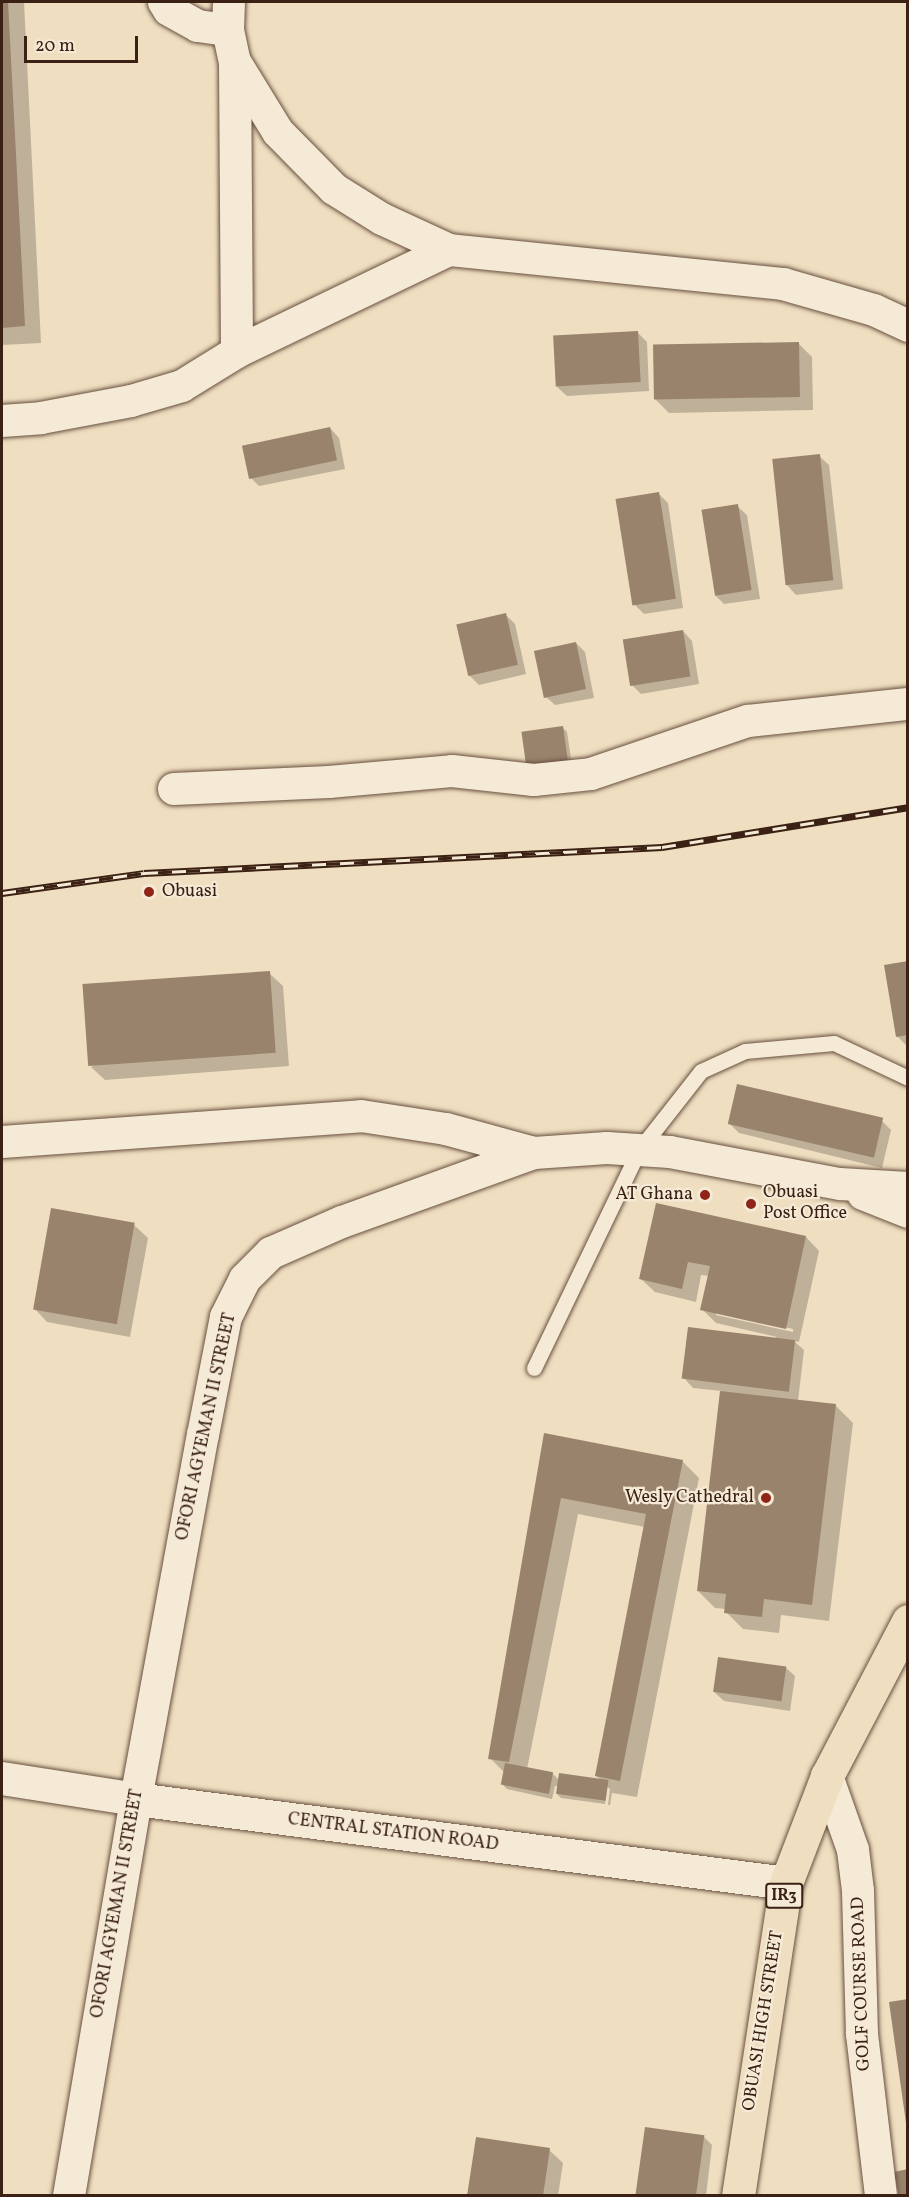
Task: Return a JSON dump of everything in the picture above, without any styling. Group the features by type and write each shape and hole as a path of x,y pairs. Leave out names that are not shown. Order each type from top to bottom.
{"main road":[{"name":"OBUASI HIGH STREET","path":"738,2196 786,1883 827,1776 908,1621"}],"street":[{"path":"164,2 169,10 198,26 229,16 235,62 237,352"},
{"path":"235,62 278,132 334,189 382,219 449,250 783,284 874,310 908,326"},
{"path":"2,421 41,418 151,395 182,386 237,352 449,250"},
{"path":"174,789 329,782 452,771 534,780 591,774 748,721 908,704"},
{"path":"2,1142 361,1116 446,1129 534,1153"},
{"name":"OFORI AGYEMAN II STREET","path":"69,2196 136,1799 226,1317 245,1279 271,1253 332,1226 534,1153 607,1148 670,1152 840,1184 908,1188"},
{"name":"OFORI AGYEMAN II STREET","path":"840,1184 908,1212"},
{"name":"GOLF COURSE ROAD","path":"827,1776 853,1850 858,1891 862,2034 881,2196"},
{"name":"CENTRAL STATION ROAD","path":"2,1778 136,1799 786,1883"}],"lane":[{"path":"534,1368 639,1150 701,1071 745,1051 834,1043 908,1078"}],"building":[{"path":"2,2 8,2 25,326 2,328"},
{"path":"638,331 641,382 556,386 553,335"},
{"path":"799,342 800,397 654,400 653,345"},
{"path":"330,427 337,460 249,479 242,446"},
{"path":"820,454 833,580 786,585 772,459"},
{"path":"659,492 676,599 632,606 616,499"},
{"path":"738,504 752,590 715,596 701,510"},
{"path":"506,613 518,665 468,676 456,624"},
{"path":"683,630 690,676 630,686 623,640"},
{"path":"576,642 586,689 544,698 534,651"},
{"path":"563,726 568,761 526,767 521,732"},
{"path":"908,961 908,1035 896,1037 884,965"},
{"path":"270,971 276,1053 88,1066 82,984"},
{"path":"737,1084 883,1118 874,1158 728,1124"},
{"path":"656,1203 806,1236 786,1329 700,1310 710,1266 688,1262 682,1289 639,1279"},
{"path":"51,1208 135,1223 117,1324 33,1309"},
{"path":"688,1327 795,1340 789,1392 682,1379"},
{"name":"Wesly Cathedral","path":"720,1391 836,1404 812,1605 764,1599 762,1617 724,1613 726,1594 697,1591"},
{"path":"544,1433 683,1460 620,1781 595,1776 646,1514 561,1498 509,1762 488,1759"},
{"path":"718,1657 786,1667 781,1701 713,1692"},
{"path":"505,1763 553,1772 549,1794 501,1785"},
{"path":"559,1773 609,1780 606,1801 556,1794"},
{"path":"908,1999 908,2122 906,2123 889,2002"},
{"path":"645,2127 704,2135 696,2196 635,2196"},
{"path":"476,2137 550,2148 543,2196 467,2196"},
{"path":"908,2169 908,2196 899,2196 894,2172"}],"railway":[{"path":"2,893 144,873 662,847 908,807"}],"place":[{"name":"Obuasi","path":"149,892"},
{"name":"AT Ghana","path":"705,1195"},
{"name":"Obuasi Post Office","path":"751,1204"},
{"name":"Wesly Cathedral","path":"766,1498"}]}
